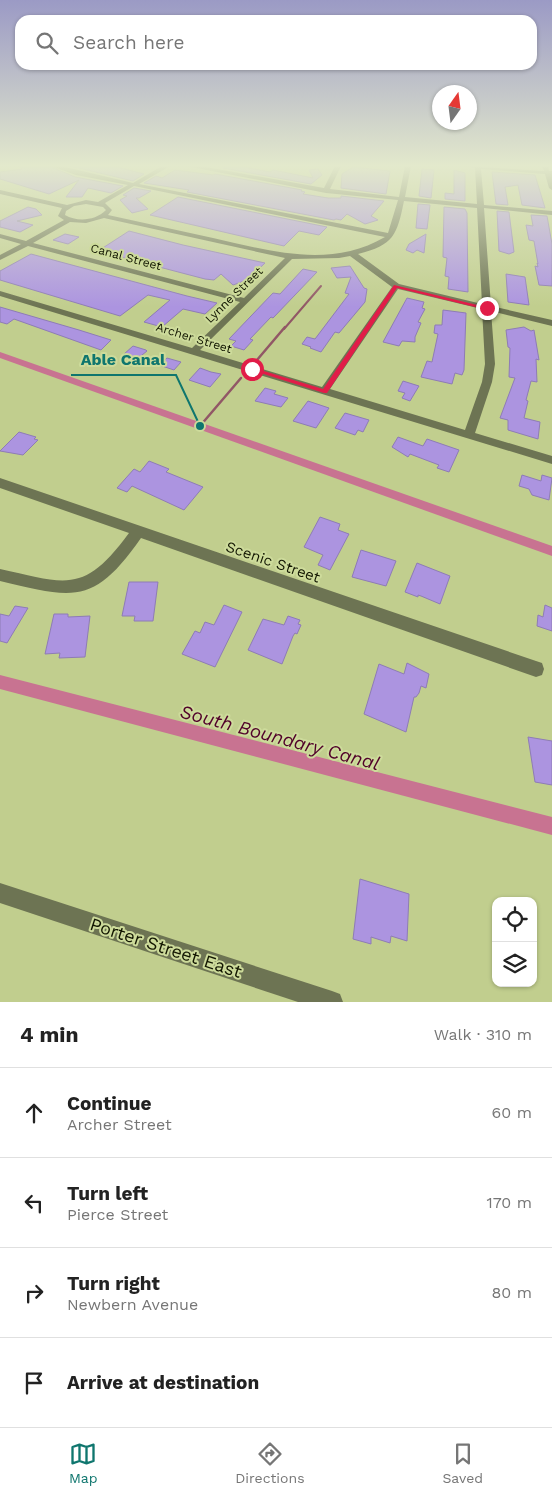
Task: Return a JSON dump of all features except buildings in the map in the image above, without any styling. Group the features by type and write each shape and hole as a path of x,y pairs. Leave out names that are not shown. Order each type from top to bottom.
{"street":[{"path":"63,213 62,216 69,220"},
{"path":"104,216 107,213"},
{"path":"274,213 391,236"},
{"path":"0,258 69,220 91,220 104,216 290,257 319,258 353,254 376,246 391,236 396,226 398,213"},
{"path":"470,435 488,373 487,308 481,213"},
{"name":"Canal Street","path":"0,236 247,301"},
{"path":"353,254 396,286 552,323"},
{"name":"Lynne Street","path":"194,352 290,257"},
{"path":"324,391 396,286"},
{"name":"Archer Street","path":"0,293 552,460"},
{"name":"Scenic Street","path":"0,483 536,669"},
{"path":"0,575 59,588 74,588 90,583 104,574 124,552 138,532"},
{"name":"Porter Street East","path":"0,893 332,1002"}],"waterway":[{"path":"284,329 321,286"},
{"path":"257,360 285,327"},
{"path":"0,355 552,551"},
{"path":"200,426 241,378"},
{"name":"South Boundary Canal","path":"0,682 552,826"}],"place":[{"name":"Able Canal","path":"200,426"}],"route":[{"path":"252,369 324,391 396,286 487,308"}]}
